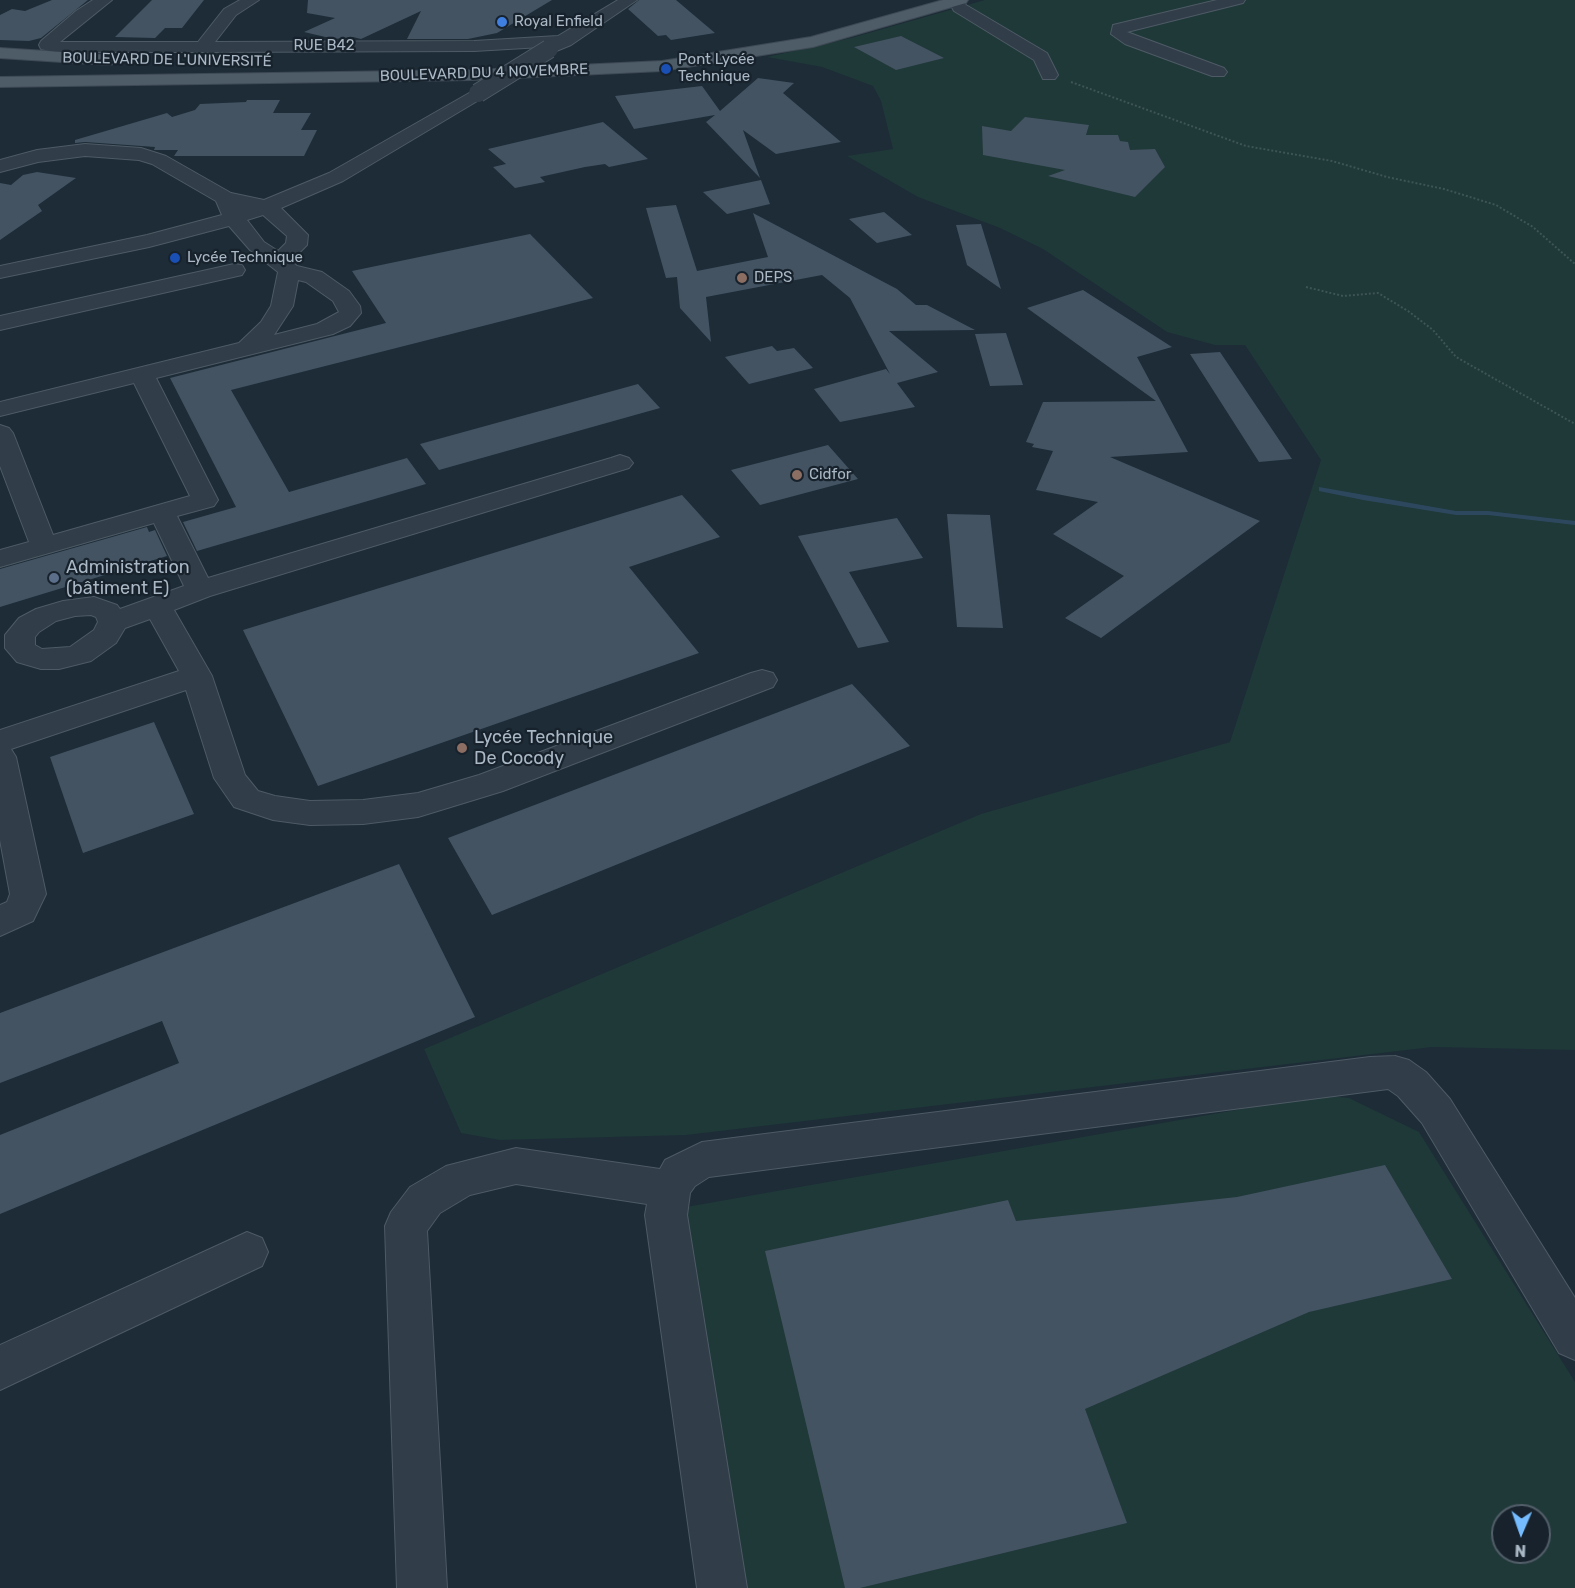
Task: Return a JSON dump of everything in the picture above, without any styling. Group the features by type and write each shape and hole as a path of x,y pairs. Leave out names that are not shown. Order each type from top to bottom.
{"main road":[{"name":"BOULEVARD DU 4 NOVEMBRE","path":"1,82 335,64 562,60 703,50 830,28 923,0"},
{"name":"BOULEVARD DU 4 NOVEMBRE","path":"0,63 124,74 472,75 662,66 813,42 958,1"},
{"name":"BOULEVARD DE L'UNIVERSITÉ","path":"0,53 87,60 335,64"}],"street":[{"name":"RUE B42","path":"104,0 82,14 47,45 55,47 474,46 565,41"},
{"path":"202,46 230,12 251,0"},
{"path":"1218,72 1119,34 1119,28 1237,0"},
{"path":"0,286 209,241 239,225 321,193 336,177 565,41 622,1"},
{"path":"958,1 960,8 1041,57 1049,75"},
{"path":"1163,4 1183,13"},
{"path":"0,166 65,151 114,150 141,154 159,159 225,198 273,212 298,235 296,245 284,266 282,306 270,326 247,348"},
{"path":"0,409 325,329 342,321 350,313 350,306 340,296 314,278 284,266 257,246 239,225 225,198"},
{"path":"0,272 148,241 239,225"},
{"path":"0,323 234,270"},
{"path":"0,559 205,500 142,374"},
{"path":"0,433 44,546"},
{"path":"113,622 107,611 94,606 73,607 46,615 29,625 10,651 41,658 59,659 80,654 106,636 113,622 157,606 620,463"},
{"path":"162,513 201,591"},
{"path":"157,606 197,676 230,778 246,799 273,808 309,813 363,812 418,805 491,783 762,680"},
{"path":"0,741 197,676"},
{"path":"0,756 28,894 20,911 0,922"},
{"path":"722,1588 666,1215 670,1189 680,1173 702,1160 1370,1072 1395,1072 1412,1084 1436,1111 1575,1338"},
{"path":"422,1588 406,1226 425,1200 461,1179 516,1166 670,1189"},
{"path":"0,1368 247,1252"}],"path":[{"path":"1049,75 1246,146 1332,161 1387,177 1444,189 1496,205 1533,227 1575,264"},
{"path":"1306,286 1343,296 1378,293 1408,311 1433,330 1456,357 1575,424"}],"green space":[{"path":"985,0 1575,0 1575,1050 1432,1047 686,1135 500,1140 461,1133 424,1049 981,814 1230,742 1321,460 1245,345 1215,345 1167,332 1043,249 1000,228 918,197 847,156 893,149 881,101 873,86 822,67 767,57 851,38"},
{"path":"1321,1095 1349,1098 1419,1132 1575,1382 1575,1588 740,1588 669,1210"}],"building":[{"path":"52,0 88,0 41,38 29,41 0,40 0,15 12,9 25,11"},
{"path":"152,0 204,0 182,28 165,28 155,38 115,37"},
{"path":"308,0 552,0 497,33 468,39 407,39 421,11 361,39 353,37 334,39 304,32 335,18 307,13"},
{"path":"639,0 676,0 715,33 671,40 666,35 658,36 628,9"},
{"path":"901,36 944,58 896,70 854,47"},
{"path":"758,78 794,83 783,93 841,142 776,154 743,130 760,178 706,122 715,115 634,129 615,96 702,86 720,111"},
{"path":"247,100 280,100 273,113 311,113 301,130 317,130 304,156 174,156 178,150 75,143 75,140 167,113 172,117 195,110 200,104 246,102"},
{"path":"1025,117 1089,125 1086,135 1118,135 1120,141 1128,142 1130,150 1155,149 1165,167 1135,197 1048,176 1065,170 983,155 982,126 1011,131"},
{"path":"603,122 648,159 609,167 605,164 585,167 540,177 545,182 515,188 493,167 506,164 488,149"},
{"path":"37,172 76,178 38,205 42,211 0,240 0,183 11,185 23,175"},
{"path":"761,180 770,204 727,214 703,192"},
{"path":"676,205 697,271 768,257 753,213 897,289 916,305 927,305 975,330 889,331 938,372 897,383 915,407 840,422 814,389 886,369 890,374 850,298 822,275 706,297 711,342 680,308 677,277 666,278 646,208"},
{"path":"884,212 912,235 877,243 849,219"},
{"path":"981,224 1001,289 967,265 956,225"},
{"path":"530,234 593,298 231,390 289,492 407,458 426,484 197,551 183,522 236,507 170,378 386,323 352,271"},
{"path":"1083,290 1172,347 1137,357 1188,452 1110,457 1260,521 1101,638 1065,618 1124,576 1053,534 1098,502 1036,490 1053,451 1032,447 1034,444 1026,442 1043,402 1156,401 1027,308"},
{"path":"1006,333 1023,385 990,386 975,334"},
{"path":"772,346 777,351 794,348 813,368 749,384 725,357"},
{"path":"1220,352 1292,459 1259,462 1190,354"},
{"path":"638,384 660,408 439,470 420,444"},
{"path":"828,445 858,479 760,505 731,470"},
{"path":"682,495 720,537 629,567 699,653 318,786 243,630"},
{"path":"947,514 990,515 1003,628 957,627"},
{"path":"897,518 923,558 849,572 889,642 858,648 798,536"},
{"path":"147,527 149,532 155,530 167,556 0,607 0,569"},
{"path":"852,684 910,746 492,915 448,838"},
{"path":"154,722 194,814 83,853 50,757"},
{"path":"399,864 475,1017 0,1214 0,1135 179,1063 162,1021 0,1083 0,1013"},
{"path":"1385,1165 1452,1279 1309,1312 1085,1409 1127,1523 860,1588 845,1588 765,1251 1008,1200 1016,1221 1237,1197"}],"waterway":[{"path":"1322,489 1456,513 1488,513 1575,523"}],"place":[{"name":"Royal Enfield","path":"502,22"},
{"name":"Pont Lycée Technique","path":"666,69"},
{"name":"Lycée Technique","path":"175,258"},
{"name":"DEPS","path":"742,278"},
{"name":"Cidfor","path":"797,475"},
{"name":"Administration (bâtiment E)","path":"54,578"},
{"name":"Lycée Technique De Cocody","path":"462,748"}]}
